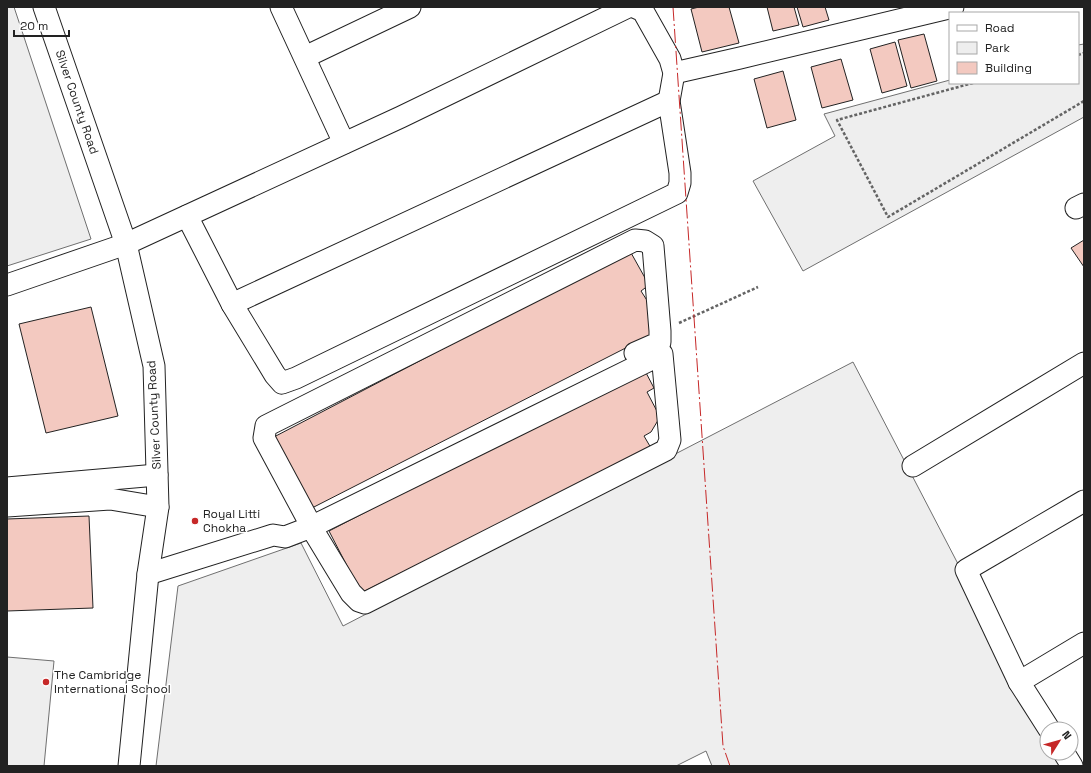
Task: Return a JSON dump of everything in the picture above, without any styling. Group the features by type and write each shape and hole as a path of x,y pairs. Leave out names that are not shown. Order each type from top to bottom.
{"street":[{"name":"Silver County Road","path":"44,7 126,244 154,366 158,507 148,574 129,766"},
{"path":"281,7 344,143"},
{"path":"305,57 410,7"},
{"path":"7,285 126,244 344,143 628,7"},
{"path":"187,216 232,304 275,375 282,383 296,378 677,193 680,183 680,173 669,101 674,72 670,59 643,11 634,7"},
{"path":"674,72 725,62 953,7"},
{"path":"232,304 669,101"},
{"path":"148,574 273,535 285,537 309,523 613,363 660,342 653,246 645,240 635,240 266,426 264,438 309,523 351,593 359,601 366,603 666,450 670,440 662,354 309,523"},
{"path":"913,466 1084,363"},
{"path":"7,488 158,475"},
{"path":"7,506 110,499 158,507"},
{"path":"1044,721 1019,682 966,570 1084,501"},
{"path":"1019,682 1084,644"}],"path":[{"path":"969,84 837,120 888,217 1084,101"},
{"path":"660,331 758,287"}],"green space":[{"path":"7,7 14,7 91,239 7,266"},
{"path":"1084,44 1084,117 803,271 753,181 835,136 824,114 949,80 949,84 1079,84 1079,45"},
{"path":"853,362 1040,721 1039,761 1060,761 1063,766 712,766 706,751 676,766 156,766 178,586 301,543 343,626"},
{"path":"7,657 54,661 44,766 7,766"}],"building":[{"path":"699,7 729,7 739,43 702,52 691,9"},
{"path":"767,7 794,7 799,25 773,31"},
{"path":"797,7 825,7 829,20 803,27"},
{"path":"924,34 937,81 911,88 898,40"},
{"path":"895,42 907,86 882,93 870,49"},
{"path":"841,59 853,100 822,108 811,67"},
{"path":"783,71 796,120 767,128 754,79"},
{"path":"1084,240 1084,267 1071,248"},
{"path":"630,251 649,285 641,291 655,313 657,332 310,509 272,438"},
{"path":"91,307 118,416 46,433 19,324"},
{"path":"644,369 654,388 647,392 660,417 651,432 644,436 651,448 361,593 329,531"},
{"path":"89,516 93,608 7,611 7,519"}],"power":[{"path":"673,7 723,746 730,766"}],"place":[{"name":"Royal Litti Chokha","path":"195,521"},
{"name":"The Cambridge International School","path":"46,682"}]}
